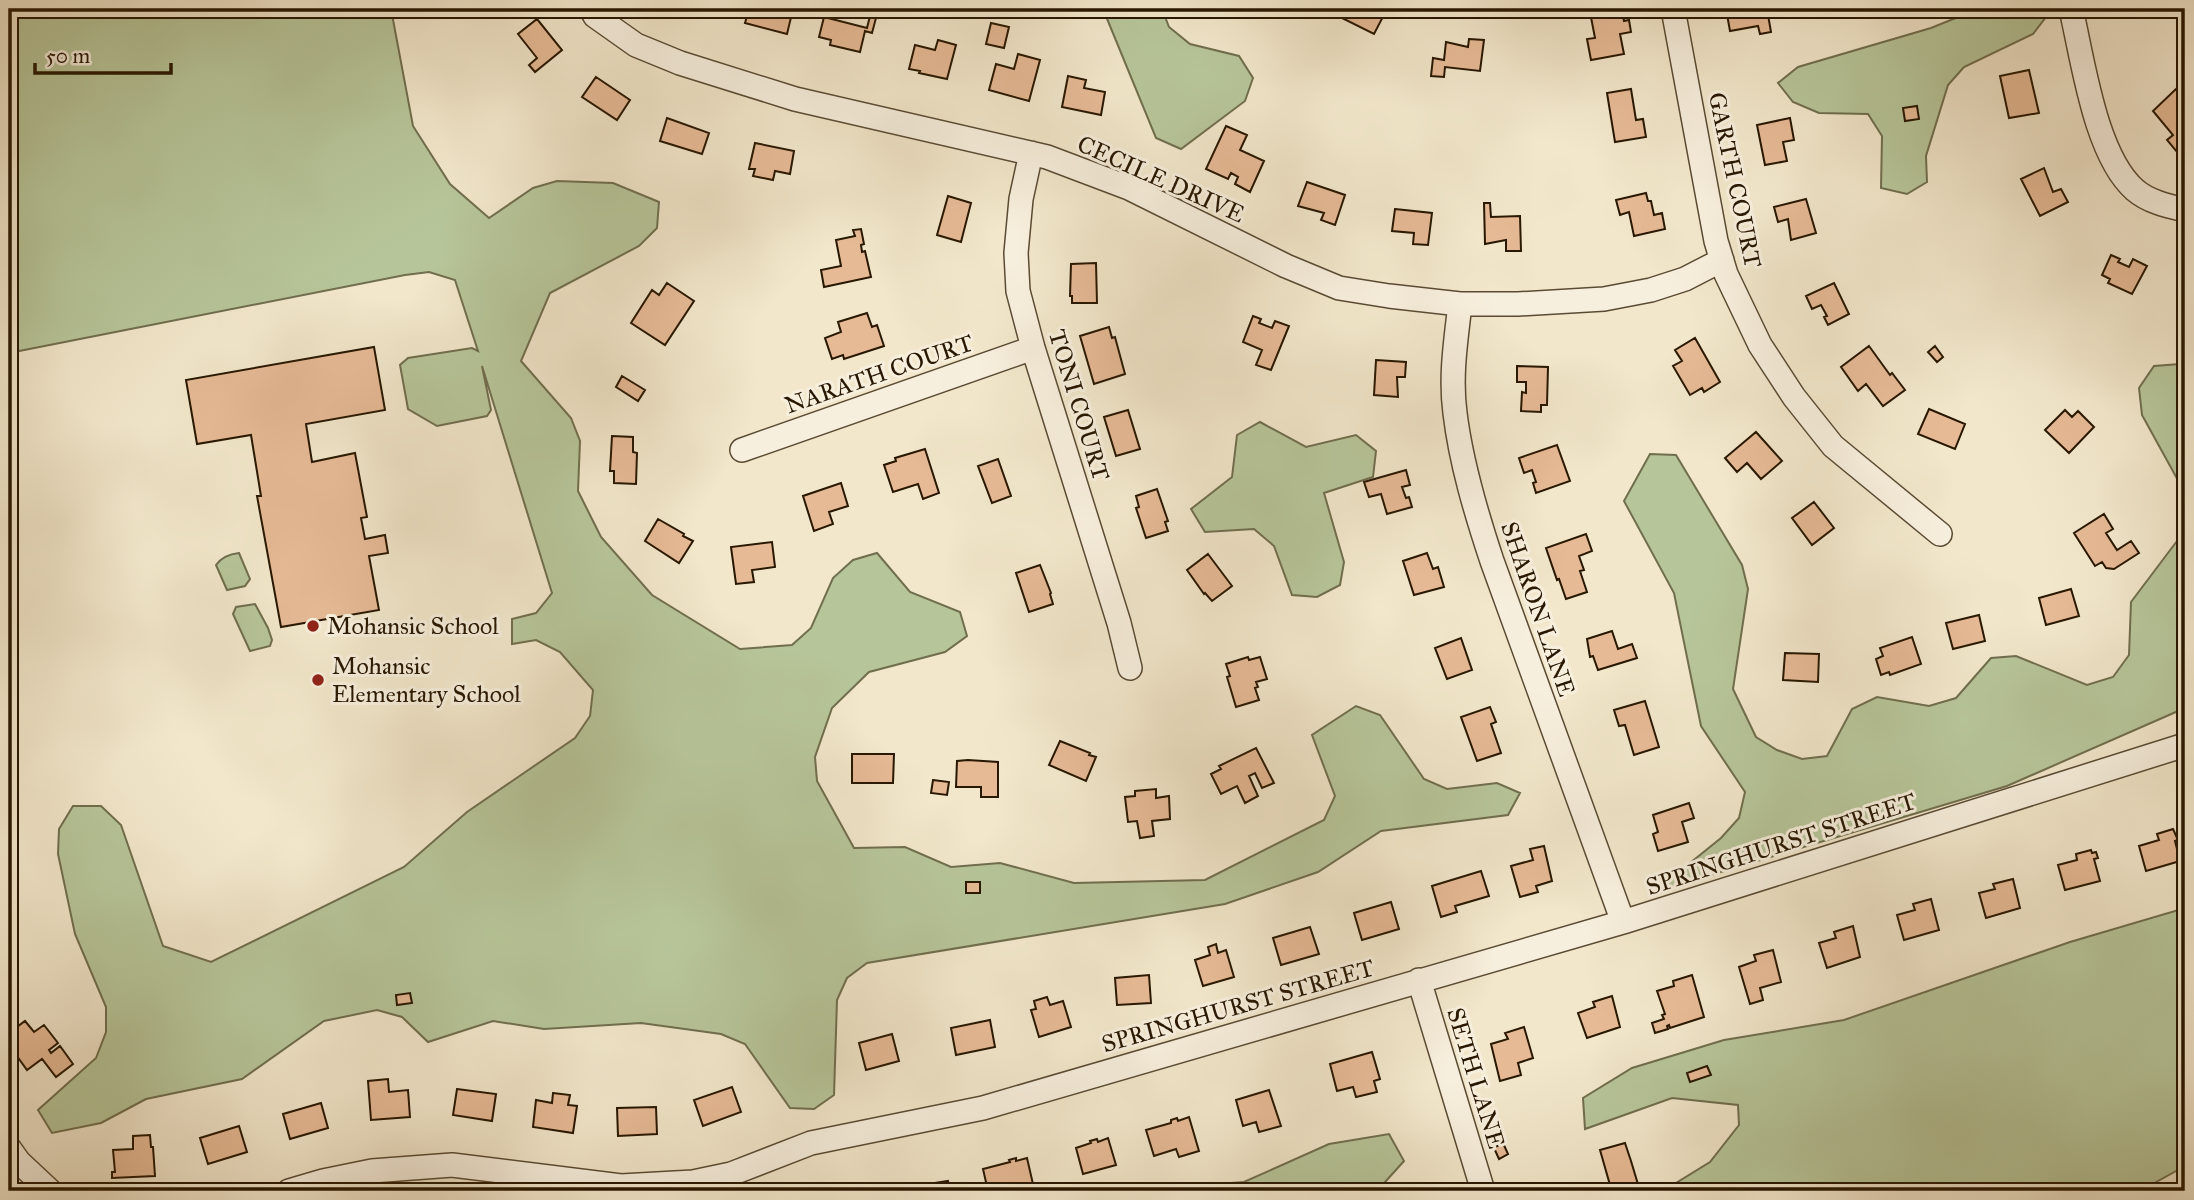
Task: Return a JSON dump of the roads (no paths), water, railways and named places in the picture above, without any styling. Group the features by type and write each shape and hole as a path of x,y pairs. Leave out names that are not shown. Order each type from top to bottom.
{"street":[{"name":"CECILE DRIVE","path":"591,9 595,16 636,45 680,63 795,99 1047,157 1129,188 1286,266 1339,288 1460,304 1604,299 1651,290 1685,279 1722,260"},
{"name":"GARTH COURT","path":"1673,9 1716,241 1726,274 1760,345 1794,397 1833,446 1940,534"},
{"path":"2071,9 2097,120 2109,155 2121,175 2137,192 2160,204 2185,210"},
{"name":"TONI COURT","path":"1031,153 1021,199 1016,253 1018,291 1033,348 1119,623 1130,668"},
{"name":"SHARON LANE","path":"1460,304 1454,358 1455,412 1472,500 1623,922"},
{"name":"NARATH COURT","path":"742,450 1033,348"},
{"name":"SPRINGHURST STREET","path":"289,1191 372,1171 452,1165 621,1186 693,1182 731,1174 811,1143 983,1108 1623,922 2185,745"},
{"name":"SETH LANE","path":"1419,980 1483,1191"},
{"path":"9,1148 19,1162 50,1191"}],"place":[{"name":"Mohansic School","path":"313,626"},
{"name":"Mohansic Elementary School","path":"318,680"}]}
